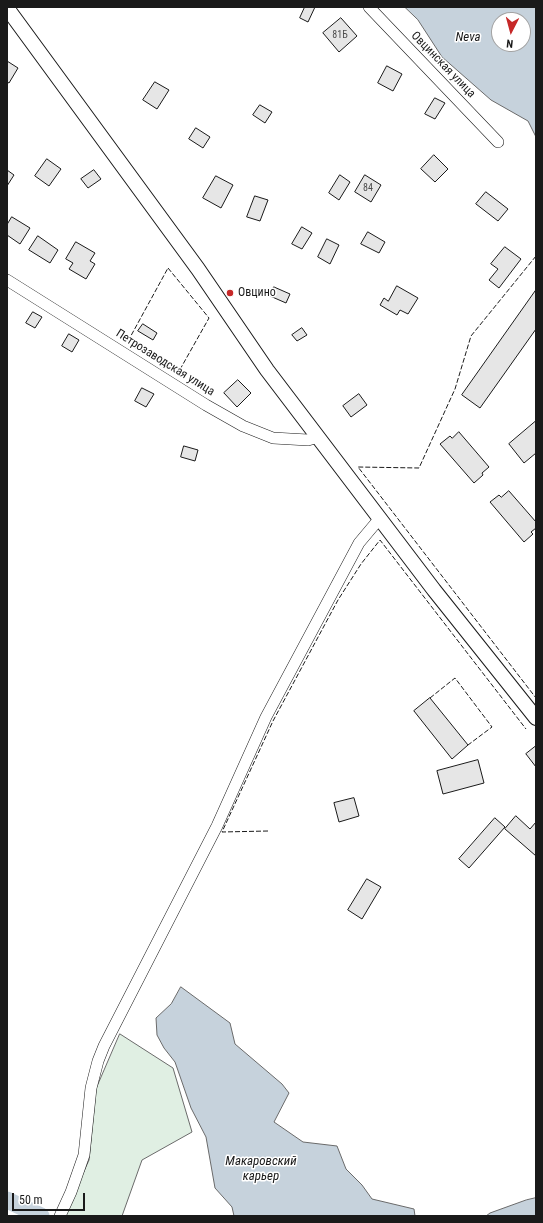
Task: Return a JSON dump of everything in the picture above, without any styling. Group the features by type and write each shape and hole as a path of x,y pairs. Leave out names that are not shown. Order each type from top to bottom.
{"main road":[{"path":"7,8 198,269 267,370 434,590 536,718"}],"street":[{"name":"Овцинская улица","path":"369,7 498,142"},
{"name":"Петрозаводская улица","path":"7,280 206,405 243,426 273,438 308,440 318,437"},
{"path":"60,1216 71,1192 84,1155 91,1088 98,1061 104,1046 217,826 266,717 359,543 380,518"}],"green space":[{"path":"120,1034 173,1068 192,1132 142,1160 122,1216 64,1216 89,1160 96,1089"}],"water":[{"name":"Neva","path":"405,7 536,7 536,137 528,121 491,100 442,57 418,20"},
{"name":"Макаровский карьер","path":"181,987 230,1023 235,1044 282,1084 289,1093 274,1122 303,1142 337,1146 346,1169 362,1185 372,1199 414,1209 415,1216 234,1216 232,1207 215,1188 206,1137 191,1108 175,1062 164,1048 157,1035 156,1018 171,1004"},
{"path":"536,1198 536,1216 486,1216 490,1213 526,1200"}],"building":[{"path":"305,7 315,7 308,22 300,18"},
{"path":"341,18 357,36 339,52 323,33"},
{"path":"7,61 18,68 9,83 7,82"},
{"path":"387,66 402,74 393,91 378,83"},
{"path":"155,82 169,90 157,109 143,100"},
{"path":"435,98 445,103 435,119 425,114"},
{"path":"260,105 272,112 265,123 253,115"},
{"path":"196,128 210,137 203,148 189,139"},
{"path":"434,155 448,169 435,182 421,169"},
{"path":"47,159 61,169 49,186 35,176"},
{"path":"7,170 14,175 7,186"},
{"path":"94,170 101,179 88,188 81,179"},
{"path":"340,175 350,182 339,200 329,193"},
{"path":"365,175 381,185 371,202 355,192"},
{"path":"216,176 233,185 221,208 203,198"},
{"path":"486,192 508,209 498,221 476,204"},
{"path":"255,196 268,200 260,221 247,217"},
{"path":"12,217 30,228 20,244 7,235 7,225"},
{"path":"302,227 312,233 302,249 292,244"},
{"path":"368,232 385,242 379,253 361,244"},
{"path":"38,236 58,250 50,263 29,250"},
{"path":"327,239 339,245 330,264 318,257"},
{"path":"76,242 95,253 90,261 95,264 86,279 69,269 73,263 66,259"},
{"path":"505,247 521,259 499,288 489,280 498,269 491,264"},
{"path":"397,286 418,298 408,314 400,310 397,315 380,305 384,298 388,301"},
{"path":"274,287 290,294 286,303 270,296"},
{"path":"536,290 536,329 480,408 462,395"},
{"path":"33,312 42,317 35,328 26,323"},
{"path":"143,324 157,333 153,340 138,331"},
{"path":"302,328 307,335 297,341 292,335"},
{"path":"69,334 79,340 72,352 62,346"},
{"path":"238,380 251,393 237,407 224,393"},
{"path":"142,388 154,394 146,407 135,401"},
{"path":"359,394 367,405 351,417 343,406"},
{"path":"536,421 536,453 524,463 509,444"},
{"path":"459,432 489,467 474,483 440,444 450,436 452,438"},
{"path":"184,446 198,450 195,461 181,457"},
{"path":"509,491 536,522 536,528 531,532 533,534 524,542 490,502 499,495 501,497"},
{"path":"430,698 468,745 452,759 414,711"},
{"path":"536,746 536,767 526,754"},
{"path":"478,760 484,783 443,794 437,771"},
{"path":"354,798 359,816 339,822 334,803"},
{"path":"516,816 530,829 536,822 536,856 505,829"},
{"path":"495,818 505,827 469,868 459,859"},
{"path":"367,879 381,887 362,919 348,910"}],"waterway":[{"path":"7,1200 41,1216"}],"fence":[{"path":"536,256 471,336 455,389 419,468 358,467 536,698"},
{"path":"168,268 209,318 178,373 127,343 168,268"},
{"path":"268,831 222,832 273,721 338,600 361,564 380,540 526,729"},
{"path":"430,698 455,678 492,727 468,745"}],"place":[{"name":"Овцино","path":"230,293"}]}
